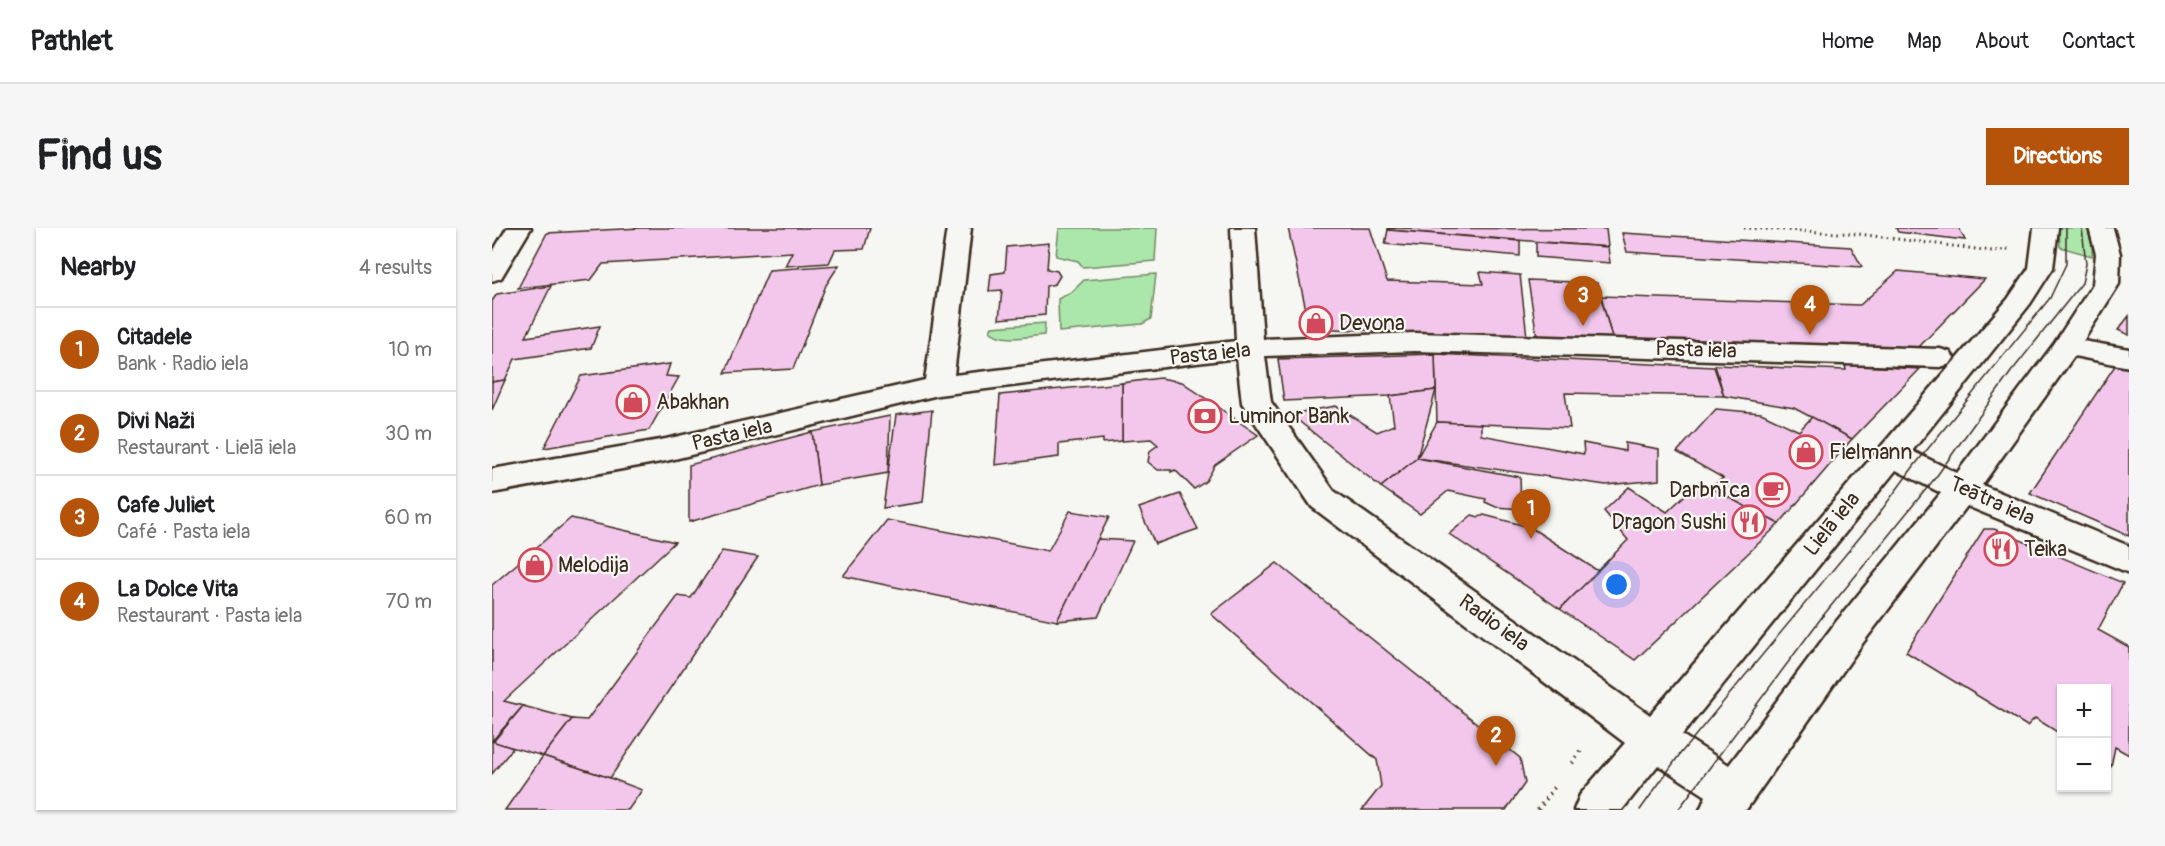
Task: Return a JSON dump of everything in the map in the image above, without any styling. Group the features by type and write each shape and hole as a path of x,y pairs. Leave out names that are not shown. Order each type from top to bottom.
{"street":[{"path":"492,273 519,228"},
{"path":"938,387 958,228"},
{"path":"1243,228 1250,348"},
{"path":"1727,801 1849,633 1963,489 2064,351 2106,284 2108,254 2101,228"},
{"name":"Lielā iela","path":"1595,810 2017,304 2041,268 2045,238"},
{"name":"Pasta iela","path":"492,481 666,450 938,387 1250,348 1415,342 1940,358"},
{"name":"Radio iela","path":"1250,348 1257,403 1323,499 1653,738 1727,801"},
{"path":"2076,348 2129,358"},
{"name":"Teātra iela","path":"1890,454 1963,489 2129,560"}],"path":[{"path":"1744,228 1858,234 1992,251 2029,246 2045,238"}],"green space":[{"path":"1059,228 1157,228 1155,261 1083,267 1078,261 1056,256"},
{"path":"2059,228 2093,228 2092,256 2060,247"},
{"path":"1156,274 1151,319 1142,324 1059,332 1058,299 1072,292 1084,280"},
{"path":"1045,323 1044,335 1008,338 995,335 990,331 992,327"}],"building":[{"path":"641,228 870,228 864,249 835,250 829,263 785,266 792,252 603,264 591,280 518,288 547,233"},
{"path":"1288,228 1370,228 1387,281 1483,284 1480,272 1520,275 1527,337 1310,328"},
{"path":"1388,228 1606,229 1608,247 1388,230"},
{"path":"1896,228 1959,228 1965,240 1898,232"},
{"path":"1388,230 1520,241 1520,256 1385,244"},
{"path":"1622,233 1851,247 1862,267 1627,252"},
{"path":"1536,242 1608,247 1610,263 1536,257"},
{"path":"1049,243 1047,269 1057,271 1060,276 1055,284 1046,286 1045,315 999,319 1002,290 989,291 991,274 1005,272 1007,247"},
{"path":"839,265 826,285 793,369 725,373 769,270"},
{"path":"1898,271 1985,279 1914,352 1612,338 1601,296 1860,305"},
{"path":"1528,280 1597,283 1612,338 1537,336"},
{"path":"551,286 526,337 600,326 591,348 515,359 505,380 492,382 492,301 497,294"},
{"path":"2129,316 2129,335 2118,330"},
{"path":"1435,354 1714,367 1724,396 1565,393 1570,428 1437,422"},
{"path":"1435,354 1436,390 1390,396 1284,401 1278,359"},
{"path":"670,364 666,376 679,377 649,430 544,448 581,376"},
{"path":"2116,364 2129,367 2129,536 2030,493"},
{"path":"1715,365 1846,370 1845,365 1920,369 1852,439 1794,408 1724,396"},
{"path":"1160,378 1182,382 1258,435 1215,465 1206,481 1194,489 1175,470 1171,472 1171,470 1158,470 1148,462 1150,451 1158,445 1151,439 1122,441 1122,383"},
{"path":"505,380 492,410 492,382"},
{"path":"1122,383 1122,441 1103,443 1103,439 1059,444 1059,457 995,465 1000,395"},
{"path":"1436,390 1417,458 1381,487 1290,414 1336,406 1377,432 1394,425 1390,396"},
{"path":"1716,409 1761,413 1799,431 1812,417 1852,439 1779,524 1710,488 1723,478 1677,452"},
{"path":"932,410 923,502 883,508 896,415"},
{"path":"890,416 888,473 819,485 812,432"},
{"path":"1437,422 1481,424 1481,435 1584,454 1583,443 1625,451 1625,443 1659,449 1659,480 1606,485 1417,458"},
{"path":"812,432 819,485 689,522 689,465"},
{"path":"1417,458 1520,477 1521,509 1496,507 1485,502 1486,499 1448,491 1420,514 1381,487"},
{"path":"1699,482 1779,524 1635,660 1560,609 1628,540 1604,511 1629,487 1667,512"},
{"path":"1180,494 1198,529 1155,544 1139,508"},
{"path":"1070,511 1109,517 1057,621 843,576 887,520 1048,551"},
{"path":"1472,515 1479,517 1484,515 1530,527 1598,571 1560,609 1449,534"},
{"path":"571,518 675,542 504,701 523,706 492,741 492,585"},
{"path":"1984,529 1994,529 2123,583 2098,630 2129,647 2129,755 2115,747 2111,766 2111,684 2057,684 2057,732 2035,718 2027,726 1906,652"},
{"path":"1098,539 1133,541 1098,617 1057,621"},
{"path":"722,551 758,557 610,778 543,756 572,719 587,720 678,596 691,598"},
{"path":"1277,563 1520,758 1525,783 1506,810 1362,810 1381,786 1377,760 1211,614"},
{"path":"523,706 572,719 543,756 493,742"},
{"path":"492,741 513,748 492,774"},
{"path":"543,756 642,790 628,810 505,810"}],"tram line":[{"path":"1640,810 1680,754 1875,519 1914,466 2050,298 2066,264 2066,228"},
{"path":"1678,810 1822,617 1936,477 2011,372 2082,283 2086,264 2082,228"}],"place":[{"name":"Devona","path":"1316,323"},
{"name":"Cafe Juliet","path":"1583,326"},
{"name":"La Dolce Vita","path":"1810,335"},
{"name":"Abakhan","path":"633,402"},
{"name":"Luminor Bank","path":"1205,416"},
{"name":"Fielmann","path":"1806,452"},
{"name":"Darbnīca","path":"1773,490"},
{"name":"Dragon Sushi","path":"1749,522"},
{"name":"Citadele","path":"1531,539"},
{"name":"Teika","path":"2001,549"},
{"name":"Melodija","path":"535,565"},
{"name":"Divi Naži","path":"1496,766"}]}
